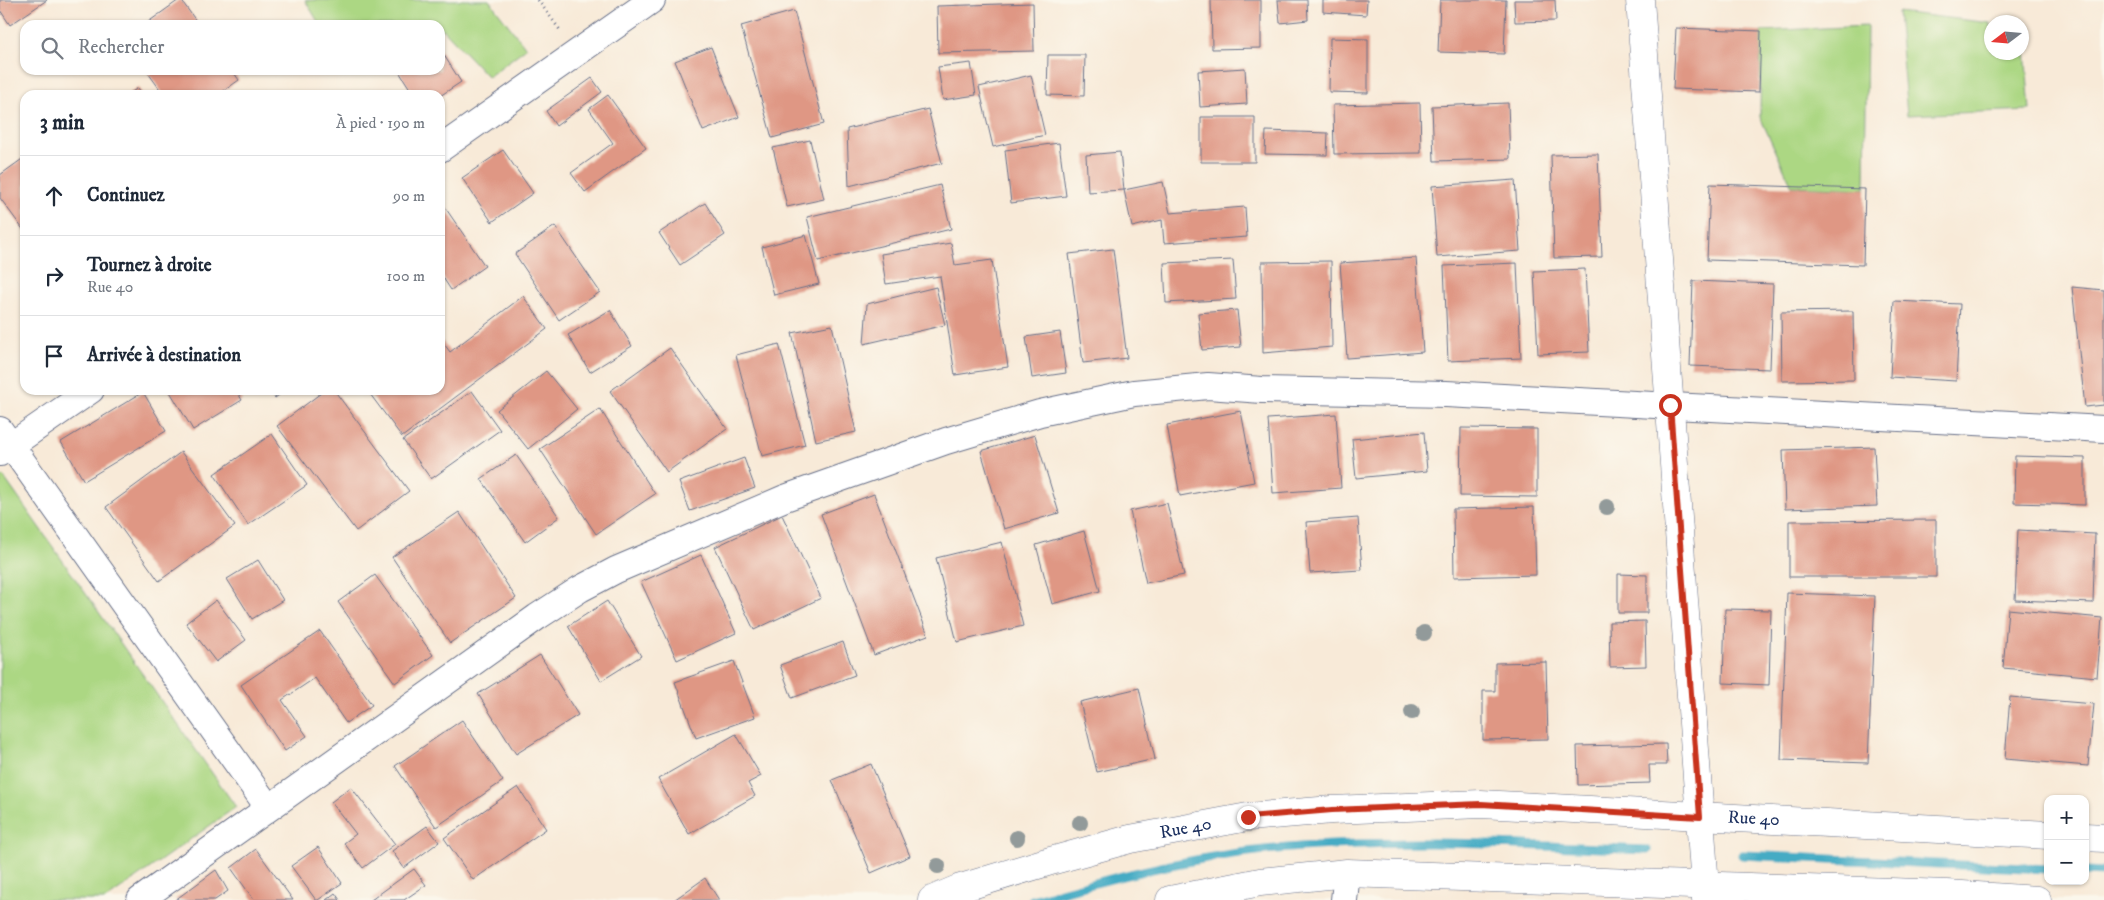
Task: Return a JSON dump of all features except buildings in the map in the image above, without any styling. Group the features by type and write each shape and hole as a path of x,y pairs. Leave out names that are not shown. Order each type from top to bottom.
{"main road":[{"path":"1640,0 1705,893"},
{"name":"Rue 40","path":"932,900 958,889 1047,862 1130,840 1248,817 1332,810 1481,804 2044,835"},
{"path":"2089,837 2104,838"},
{"path":"1170,900 1260,882 1347,873 1705,893 1947,894 2037,900"}],"street":[{"path":"445,146 578,54 652,0"},
{"path":"140,900 268,807 580,589 616,570 785,498 946,441 1040,413 1134,393 1208,386 1262,390 1446,394 2104,429"},
{"path":"84,395 4,443 268,807"},
{"path":"1344,900 1347,873"}],"path":[{"path":"538,0 578,54"}],"green space":[{"path":"305,0 489,0 526,48 488,77 445,31 445,20 317,20"},
{"path":"1898,12 1984,22 1984,60 2026,60 2030,110 1907,115"},
{"path":"1867,26 1865,189 1792,186 1760,117 1761,31"},
{"path":"3,476 236,807 105,900 0,900 0,478"}],"waterway":[{"path":"1032,900 1118,877 1206,858 1313,846 1456,843 1647,850"},
{"path":"1742,855 2044,869"},
{"path":"2089,871 2104,872"}],"route":[{"path":"1248,817 1332,810 1481,804 1700,817 1670,405"}]}
